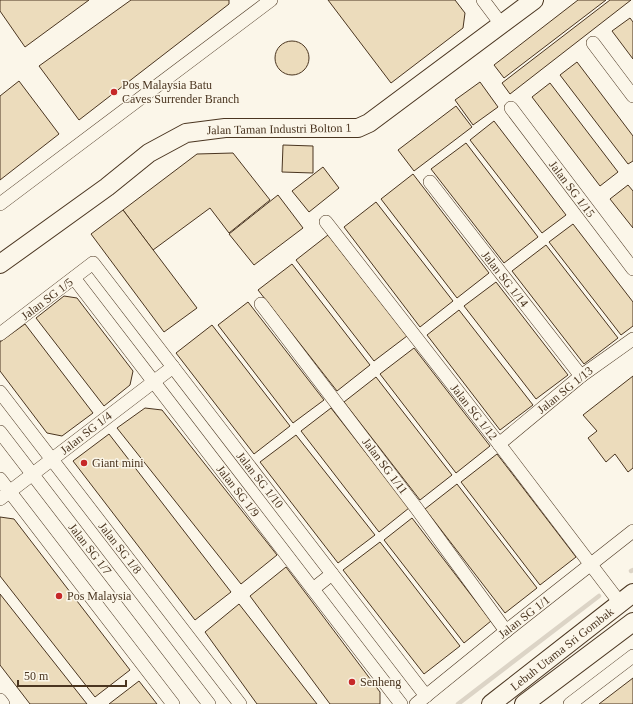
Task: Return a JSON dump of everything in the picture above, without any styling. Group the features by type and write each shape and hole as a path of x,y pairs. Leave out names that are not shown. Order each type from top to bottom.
{"street":[{"path":"483,0 501,24"},
{"name":"Jalan Taman Industri Bolton 1","path":"0,264 107,187 149,153 186,132 225,128 358,128 369,123 534,0"},
{"path":"0,204 269,1"},
{"path":"593,43 633,96"},
{"name":"Jalan SG 1/15","path":"511,108 633,269"},
{"name":"Jalan SG 1/14","path":"430,182 581,376"},
{"name":"Jalan SG 1/12","path":"326,222 591,564 626,598"},
{"name":"Jalan SG 1/5","path":"0,334 93,263"},
{"name":"Jalan SG 1/10","path":"93,263 332,574 421,700"},
{"name":"Jalan SG 1/9","path":"74,278 401,704"},
{"name":"Jalan SG 1/11","path":"261,304 417,508 506,631"},
{"name":"Jalan SG 1/13","path":"499,444 581,376 633,339"},
{"name":"Jalan SG 1/4","path":"5,496 172,367"},
{"name":"Jalan SG 1/8","path":"0,392 240,704"},
{"name":"Jalan SG 1/7","path":"0,432 209,704"},
{"path":"0,479 5,496 172,704"},
{"name":"Jalan SG 1/1","path":"421,700 633,531"},
{"path":"313,589 332,574"},
{"name":"Lebuh Utama Sri Gombak","path":"491,704 626,598"},
{"name":"Lebuh Utama Sri Gombak","path":"524,704 633,622"},
{"path":"570,704 633,656"},
{"path":"0,700 3,704"}],"building":[{"path":"0,0 89,0 25,47 0,11"},
{"path":"131,0 229,0 229,4 79,120 39,66"},
{"path":"328,0 455,0 465,13 463,28 391,83"},
{"path":"578,0 606,0 504,78 494,65"},
{"path":"610,0 631,0 510,94 502,83"},
{"path":"630,18 633,22 633,59 612,31"},
{"path":"292,41 304,46 309,58 304,70 292,75 280,70 275,58 280,46"},
{"path":"577,62 633,136 633,161 628,164 560,75"},
{"path":"19,81 59,134 0,180 0,96"},
{"path":"480,82 498,107 473,125 455,100"},
{"path":"550,83 618,172 600,186 532,97"},
{"path":"456,106 472,127 414,171 398,150"},
{"path":"494,121 566,215 542,233 470,140"},
{"path":"466,143 538,237 504,263 431,169"},
{"path":"283,145 313,146 313,173 282,172"},
{"path":"233,153 270,200 229,233 210,208 153,250 123,210 197,154"},
{"path":"323,167 339,188 309,212 292,191"},
{"path":"413,174 489,273 457,298 381,199"},
{"path":"628,185 633,191 633,228 610,199"},
{"path":"278,195 303,228 254,265 229,234"},
{"path":"376,202 453,301 420,327 344,227"},
{"path":"123,210 197,308 164,332 91,234"},
{"path":"573,224 633,302 633,326 621,335 549,242"},
{"path":"328,235 407,336 374,361 296,260"},
{"path":"546,245 618,338 584,364 512,271"},
{"path":"292,264 370,365 337,391 258,290"},
{"path":"496,282 568,375 536,399 464,306"},
{"path":"64,296 77,298 133,371 130,385 104,406 36,318"},
{"path":"248,302 324,400 293,423 218,325"},
{"path":"459,310 533,405 500,430 427,335"},
{"path":"25,324 93,413 62,436 47,433 0,371 0,342"},
{"path":"212,325 290,426 254,454 176,353"},
{"path":"414,348 490,446 456,473 380,374"},
{"path":"633,376 633,468 628,472 615,454 606,462 588,438 597,431 583,415"},
{"path":"376,377 452,475 420,500 344,402"},
{"path":"145,408 162,410 277,555 241,584 117,428"},
{"path":"331,408 409,508 379,532 301,431"},
{"path":"109,434 231,592 195,620 73,461"},
{"path":"296,435 375,535 338,563 260,462"},
{"path":"497,454 576,557 540,585 461,482"},
{"path":"457,484 537,588 505,613 425,509"},
{"path":"0,517 14,519 130,670 95,697 0,576"},
{"path":"412,518 491,621 464,643 384,540"},
{"path":"380,542 460,646 424,674 343,570"},
{"path":"286,567 380,692 380,704 330,704 250,596"},
{"path":"0,594 87,704 30,704 0,665"},
{"path":"239,604 317,704 257,704 205,632"},
{"path":"633,678 633,704 599,704"},
{"path":"139,681 157,704 109,704"}],"waterway":[{"path":"458,704 599,596"}],"place":[{"name":"Pos Malaysia Batu Caves Surrender Branch","path":"114,92"},
{"name":"Giant mini","path":"84,463"},
{"name":"Pos Malaysia","path":"59,596"},
{"name":"Senheng","path":"352,682"}]}
